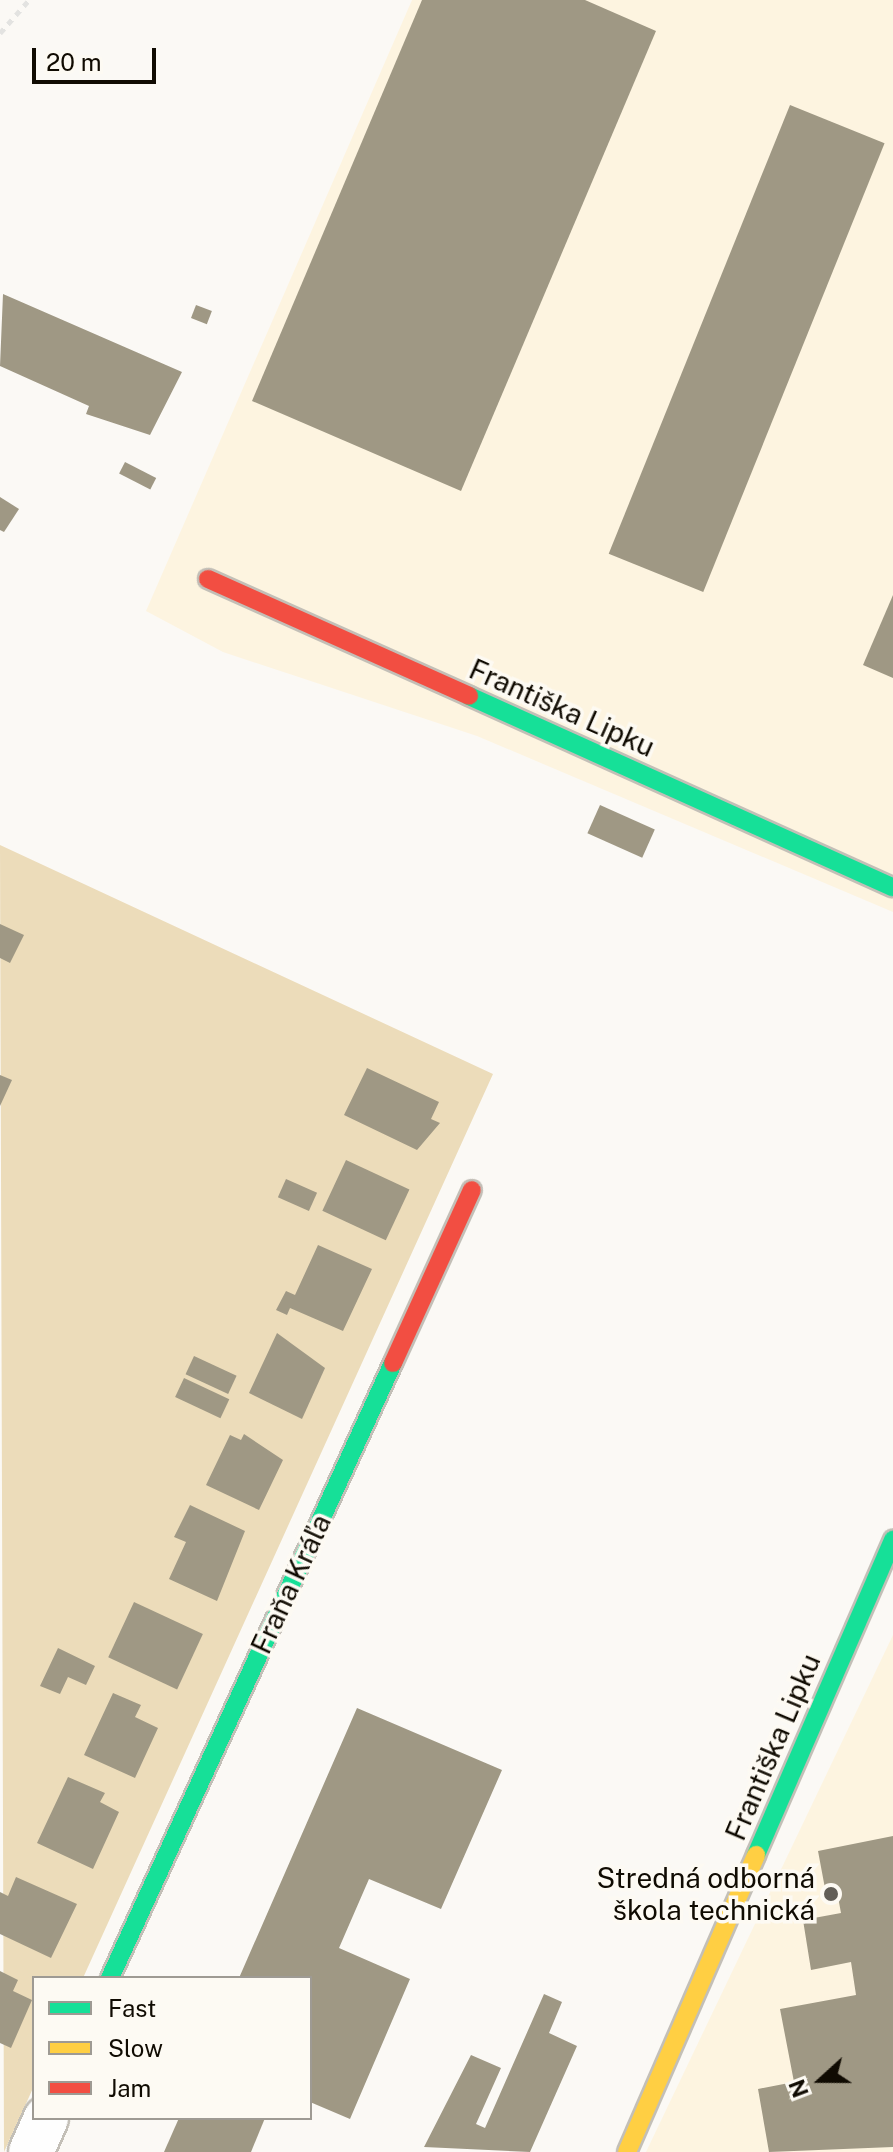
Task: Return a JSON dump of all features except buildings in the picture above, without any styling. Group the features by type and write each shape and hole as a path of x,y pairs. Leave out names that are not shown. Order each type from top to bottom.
{"street":[{"name":"Františka Lipku","path":"208,579 893,887"},
{"name":"Fraňa Kráľa","path":"111,1976 472,1190"},
{"name":"Františka Lipku","path":"627,2152 893,1540"},
{"path":"31,2152 45,2120"}],"path":[{"path":"0,33 29,0"}],"shaded area":[{"path":"412,0 893,0 893,912 477,736 223,652 146,611"},
{"path":"0,845 493,1074 84,1976 32,1976 32,2090 4,2152"},
{"name":"Stredná odborná škola technická","path":"893,1635 893,2152 646,2152"}],"traffic: fast":[{"path":"469,696 893,887"},
{"path":"111,1976 393,1363"},
{"path":"756,1855 893,1540"}],"traffic: slow":[{"path":"627,2152 756,1855"}],"traffic: jam":[{"path":"208,579 469,696"},
{"path":"393,1363 472,1190"}],"place":[{"name":"Stredná odborná škola technická","path":"831,1894"}]}
